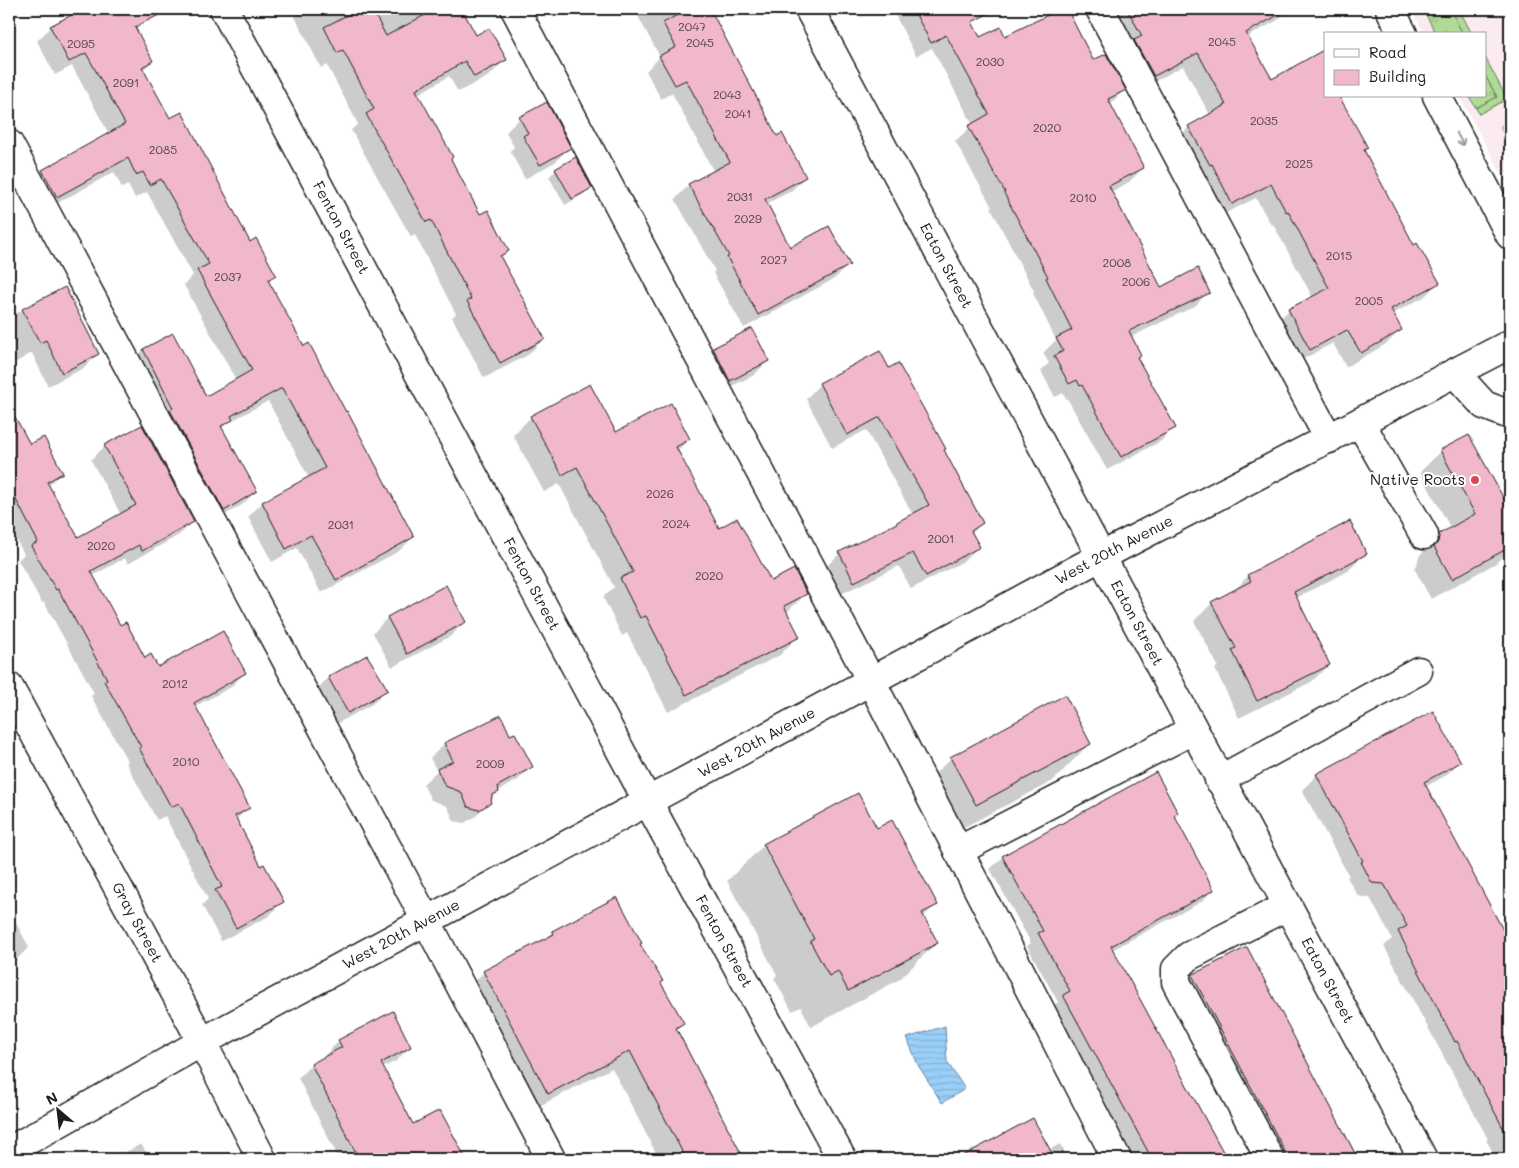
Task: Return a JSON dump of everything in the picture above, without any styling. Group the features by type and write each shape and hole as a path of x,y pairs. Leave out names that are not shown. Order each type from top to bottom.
{"street":[{"name":"Fenton Street","path":"224,9 648,802 842,1159"},
{"path":"515,9 870,682 1117,1159"},
{"name":"Eaton Street","path":"809,9 1423,1159"},
{"path":"1100,9 1329,438"},
{"path":"1390,9 1402,32"},
{"path":"1438,98 1510,235"},
{"path":"9,144 426,920 551,1159"},
{"name":"West 20th Avenue","path":"9,1151 202,1042 426,920 1100,557 1510,344"},
{"path":"1455,373 1484,405 1510,415"},
{"path":"1360,422 1424,535"},
{"path":"1219,780 1418,672"},
{"name":"Gray Street","path":"9,687 202,1042 262,1159"},
{"path":"958,851 1193,730"},
{"path":"1270,1159 1176,982 1176,969 1189,956 1287,906"}],"shaded area":[{"path":"1411,9 1510,9 1510,189 1460,98 1486,98 1486,32 1424,32"}],"green space":[{"path":"1423,9 1450,9 1462,32 1435,32"},
{"path":"1450,9 1459,9 1471,32 1462,32"},
{"path":"1486,59 1507,99 1479,114 1476,108 1497,97 1486,77"},
{"path":"1486,77 1497,97 1476,108 1470,98 1486,98"}],"water":[{"path":"945,1026 947,1062 965,1089 942,1103 918,1065 907,1038"}],"building":[{"path":"83,9 171,9 135,27 153,61 142,67 170,118 182,112 250,242 256,238 276,275 268,280 304,346 309,343 414,537 336,580 311,535 286,549 262,502 325,468 282,388 231,416 233,420 221,426 257,491 224,511 170,410 173,408 143,349 173,333 206,396 252,370 197,270 209,264 161,179 150,185 143,172 136,175 128,158 57,197 42,170 125,124 86,53 69,62 50,26"},
{"path":"359,9 372,9 386,36 436,9 462,9 476,35 489,28 507,60 474,77 465,61 416,90 453,157 451,159 480,214 488,210 509,251 500,256 545,339 500,363 467,301 471,299 431,220 426,222 366,114 374,109 343,50 337,53 324,27"},
{"path":"688,9 710,9 777,136 782,133 806,177 765,199 790,247 829,226 850,265 758,315 727,257 729,256 688,184 730,162 686,80 675,85 659,56 676,47 663,23"},
{"path":"913,9 997,9 972,22 980,37 1001,27 1005,36 1060,9 1067,9 1093,60 1106,54 1126,90 1108,99 1144,168 1109,186 1161,287 1198,268 1210,293 1129,331 1141,355 1137,357 1176,428 1121,457 1082,385 1080,386 1077,380 1069,384 1054,356 1063,351 1056,338 1072,330 1046,278 1048,277 1005,192 968,126 989,114 946,35 931,43"},
{"path":"1127,9 1289,9 1246,33 1272,79 1324,50 1324,98 1340,98 1368,148 1364,150 1414,245 1417,243 1440,283 1391,309 1402,330 1361,353 1347,330 1310,350 1288,309 1329,288 1288,211 1286,212 1271,184 1232,204 1212,164 1210,165 1188,126 1226,105 1198,53 1154,76 1134,40 1142,36"},
{"path":"547,102 571,148 540,165 523,136 528,133 519,117"},
{"path":"576,157 592,188 572,199 555,169"},
{"path":"65,287 99,354 62,373 46,340 40,343 22,309"},
{"path":"752,328 769,361 730,381 713,348"},
{"path":"880,351 889,368 898,363 946,449 944,450 983,523 971,531 980,547 926,576 913,553 854,582 839,552 929,505 880,417 847,435 819,383"},
{"path":"590,384 616,432 671,403 690,439 676,447 719,528 737,518 771,581 794,569 807,594 784,606 800,637 686,695 646,616 640,618 620,578 633,572 577,467 562,475 530,416"},
{"path":"9,406 30,444 44,437 63,473 47,482 78,537 136,505 104,445 142,425 194,522 142,551 139,545 91,571 120,625 126,622 145,658 151,654 158,667 223,631 246,673 194,703 250,808 235,816 261,866 264,864 284,902 236,928 215,890 222,887 179,803 171,807 139,748 141,747 104,681 107,679 58,589 56,590 31,546 38,542 9,486"},
{"name":"Native Roots","path":"1469,435 1510,510 1510,547 1452,579 1434,547 1438,542 1439,534 1475,514 1440,450"},
{"path":"1350,521 1367,554 1294,592 1330,665 1257,701 1232,650 1236,648 1211,602 1251,581 1247,575"},
{"path":"446,585 466,622 407,654 387,617"},
{"path":"367,655 388,690 348,713 328,677"},
{"path":"1065,695 1091,744 976,805 950,757"},
{"path":"1433,711 1461,762 1424,782 1510,943 1510,1141 1457,1041 1455,1042 1398,931 1407,926 1384,884 1372,883 1361,862 1363,861 1316,774"},
{"path":"501,715 510,735 515,733 533,767 498,786 499,792 492,795 491,803 479,810 468,807 461,792 445,786 437,769 453,761 444,743"},
{"path":"1156,772 1178,813 1174,815 1214,890 1111,946 1227,1159 1152,1159 1063,995 1070,991 1038,933 1043,931 1002,856"},
{"path":"858,793 877,828 892,820 938,905 922,913 938,943 848,991 838,971 829,976 810,941 814,939 763,844"},
{"path":"617,897 642,943 640,944 663,981 661,983 684,1023 676,1028 744,1159 686,1159 630,1051 548,1094 483,971 554,934 552,931"},
{"path":"1247,947 1358,1159 1289,1159 1192,975"},
{"path":"393,1011 411,1047 381,1063 413,1124 440,1110 466,1159 359,1159 311,1064 342,1047 338,1040"},
{"path":"1033,1118 1055,1159 957,1159"}],"place":[{"name":"Native Roots","path":"1475,480"}]}
